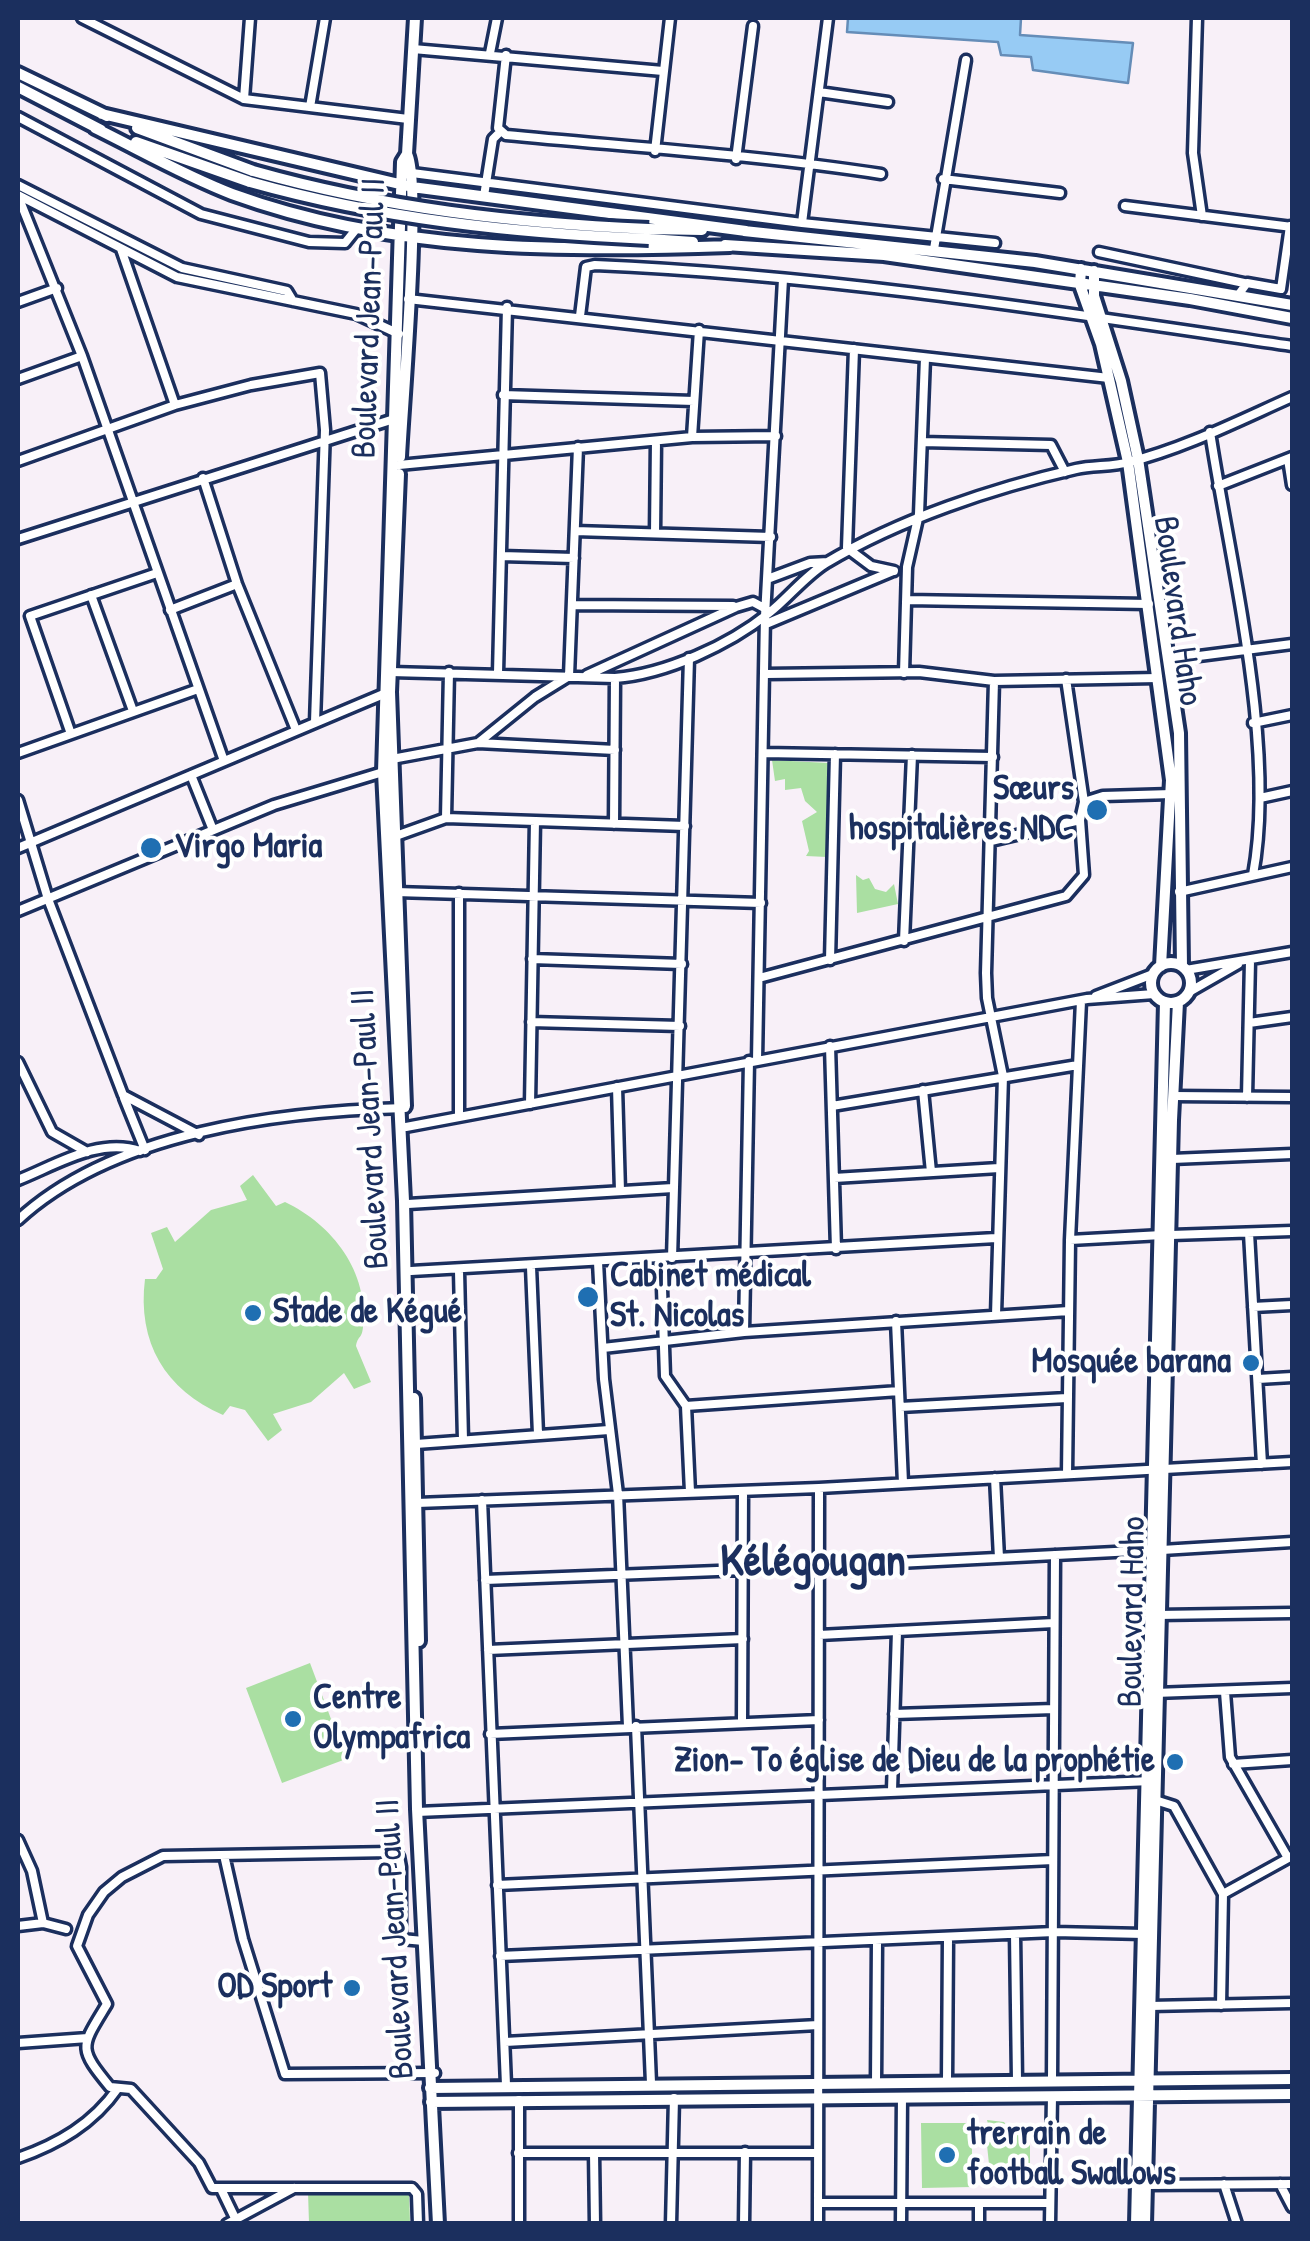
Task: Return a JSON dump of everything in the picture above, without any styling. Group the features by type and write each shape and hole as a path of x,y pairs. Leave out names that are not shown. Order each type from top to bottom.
{"main road":[{"name":"Boulevard Jean-Paul II","path":"414,18 406,238 398,334 399,465 387,693 396,892 424,1942 433,2080"},
{"path":"18,74 102,114 252,176"},
{"path":"18,87 232,194 406,238 541,249 730,246 884,255 1292,318"},
{"path":"102,114 407,186 485,190 746,232"},
{"path":"95,128 252,176 396,206 730,246"},
{"path":"383,181 407,173"},
{"path":"649,234 746,232 935,244 1094,271 1241,288 1292,305"},
{"name":"Boulevard Jean-Paul II","path":"406,238 410,252 408,299 398,419 383,772 412,1271 420,1811 441,2224"},
{"path":"410,252 428,239"},
{"name":"Boulevard Haho","path":"1081,269 1080,285 1097,317 1126,425 1168,660 1182,774 1180,892 1184,968"},
{"name":"Boulevard Haho","path":"1094,271 1092,286 1109,378 1126,425"},
{"path":"1064,282 1085,297"},
{"path":"1096,303 1113,288"},
{"name":"Boulevard Haho","path":"1133,461 1172,794 1157,971"},
{"path":"1184,968 1189,992 1178,1002 1165,1002 1154,994 1157,971 1184,968"},
{"name":"Boulevard Haho","path":"1144,2079 1144,1934 1152,1781 1166,1235 1165,1002"},
{"name":"Boulevard Haho","path":"1166,1235 1178,1002"},
{"name":"Boulevard Haho","path":"1136,2224 1150,2006 1155,1800 1152,1781"},
{"path":"433,2080 506,2085 1292,2079"},
{"path":"434,2101 1292,2094"},
{"name":"Boulevard Haho","path":"1143,2096 1145,2224"}],"street":[{"path":"85,18 244,99 408,119"},
{"path":"244,99 250,18"},
{"path":"310,107 325,18"},
{"path":"490,53 497,18"},
{"path":"655,151 670,18"},
{"path":"802,222 828,18"},
{"path":"1197,18 1193,153 1202,216"},
{"path":"736,159 753,26"},
{"path":"413,49 506,54 663,71"},
{"path":"485,190 493,139 500,132 506,54"},
{"path":"935,244 966,60"},
{"path":"818,92 888,102"},
{"path":"18,117 205,215 308,242 346,243 358,227"},
{"path":"500,132 736,159 809,162 881,174"},
{"path":"407,173 485,190 802,222 935,244 995,243"},
{"path":"943,179 1060,193"},
{"path":"18,190 177,277 356,314 398,334"},
{"path":"18,190 82,356 224,760"},
{"path":"18,190 182,268 286,291 293,302"},
{"path":"1125,206 1291,226 1282,288"},
{"path":"121,249 175,406"},
{"path":"1099,252 1241,288 1292,291"},
{"path":"580,316 589,265 783,280 1097,317 1292,346"},
{"path":"744,1332 759,978 766,617 783,280"},
{"path":"18,302 57,288"},
{"path":"408,299 507,307 1109,378"},
{"path":"498,673 507,307"},
{"path":"692,436 699,330"},
{"path":"848,553 854,349"},
{"path":"18,379 82,356"},
{"path":"904,672 908,567 918,521 925,358"},
{"path":"18,461 175,406 251,385 320,373 325,439 316,722"},
{"path":"503,395 694,401"},
{"path":"766,617 828,562 918,521 1065,472 1133,461 1292,396"},
{"path":"18,538 398,419"},
{"path":"1210,432 1253,722 1260,798 1253,875"},
{"path":"399,465 692,436 776,436"},
{"path":"655,533 656,440"},
{"path":"922,442 1050,446 1065,472"},
{"path":"569,676 578,448"},
{"path":"1218,486 1290,458 1292,485"},
{"path":"202,478 238,584 296,730"},
{"path":"575,531 771,537"},
{"path":"848,553 873,567 894,571"},
{"path":"500,556 574,558"},
{"path":"770,578 810,563 828,562"},
{"path":"391,672 615,678 689,658 766,617 908,567"},
{"path":"71,734 30,616 157,573"},
{"path":"170,610 238,584"},
{"path":"91,595 133,710"},
{"path":"907,600 1149,604"},
{"path":"582,677 736,606 753,602 766,617"},
{"path":"573,605 736,606"},
{"path":"1168,660 1292,644"},
{"path":"672,1258 689,658"},
{"path":"446,818 450,672"},
{"path":"766,674 904,672 994,681 1158,678"},
{"path":"478,744 535,697 569,676"},
{"path":"614,824 615,678"},
{"path":"759,978 990,919 1066,896 1077,887 1084,875 1080,820 1084,802 1066,679"},
{"path":"994,681 990,1017 1004,1076 996,1315"},
{"path":"18,754 198,689"},
{"path":"18,848 387,693"},
{"path":"1253,722 1292,715"},
{"path":"392,759 478,744 615,750"},
{"path":"764,753 993,757"},
{"path":"830,960 834,754"},
{"path":"904,941 912,755"},
{"path":"18,911 302,795 383,772"},
{"path":"190,775 213,830"},
{"path":"1260,798 1292,791"},
{"path":"1084,802 1103,796 1172,794"},
{"path":"18,800 48,899 142,1151"},
{"path":"393,837 446,818 685,826"},
{"path":"991,841 1080,820"},
{"path":"530,1104 535,821"},
{"path":"1180,892 1292,867"},
{"path":"396,892 761,903"},
{"path":"459,893 459,1118"},
{"path":"1184,968 1292,952"},
{"path":"532,959 682,964"},
{"path":"1189,992 1246,961"},
{"path":"1246,961 1247,1096"},
{"path":"1084,1000 1157,971"},
{"path":"406,1128 1084,1000 1154,994"},
{"path":"1067,1474 1070,1240 1084,1000"},
{"path":"1249,1024 1292,1017"},
{"path":"531,1022 680,1026"},
{"path":"830,1046 836,1248"},
{"path":"18,1062 48,1126 87,1152"},
{"path":"832,1106 1078,1064"},
{"path":"617,1087 620,1191"},
{"path":"923,1090 931,1172"},
{"path":"123,1095 199,1134"},
{"path":"1172,1096 1292,1097"},
{"path":"18,1220 91,1174 142,1151 199,1134 288,1115 402,1108"},
{"path":"18,1180 87,1152 122,1146 142,1151"},
{"path":"1172,1159 1292,1154"},
{"path":"834,1178 999,1168"},
{"path":"408,1204 673,1188"},
{"path":"1070,1240 1292,1231"},
{"path":"1249,1234 1262,1464"},
{"path":"412,1271 459,1272 996,1238"},
{"path":"661,1258 665,1376 686,1406 690,1492"},
{"path":"598,1262 639,1804 651,2083"},
{"path":"531,1267 538,1434"},
{"path":"459,1272 463,1440"},
{"path":"1253,1307 1292,1304"},
{"path":"602,1348 744,1332 1069,1311"},
{"path":"896,1321 903,1484"},
{"path":"1258,1379 1292,1377"},
{"path":"686,1406 899,1390"},
{"path":"900,1407 1067,1398"},
{"path":"416,1444 609,1430"},
{"path":"417,1503 820,1488 1292,1462"},
{"path":"995,1478 999,1558"},
{"path":"818,2224 820,1488"},
{"path":"742,1722 743,1491"},
{"path":"482,1500 506,2085"},
{"path":"819,1568 1292,1542"},
{"path":"1052,2081 1055,1555"},
{"path":"485,1580 743,1570"},
{"path":"1155,1614 1292,1613"},
{"path":"819,1634 1054,1623"},
{"path":"892,1790 896,1631"},
{"path":"488,1650 743,1639"},
{"path":"1154,1693 1292,1688"},
{"path":"1223,1894 1290,1857 1233,1764 1227,1743 1225,1692"},
{"path":"894,1714 1054,1709"},
{"path":"490,1734 819,1720"},
{"path":"1233,1764 1292,1760"},
{"path":"420,1811 1152,1781"},
{"path":"1155,1800 1174,1806 1223,1894 1222,2005"},
{"path":"18,1840 32,1871 43,1923"},
{"path":"418,2224 417,2194 412,2188 212,2188 199,2163 131,2089 110,2086 86,2058 83,2048 107,2004 77,1946 94,1904 122,1877 154,1860 178,1854 391,1852 398,1856 402,1867 401,1939 424,1942"},
{"path":"224,1855 243,1939 286,2074 433,2080"},
{"path":"496,1885 1053,1860"},
{"path":"18,1926 43,1923 66,1929"},
{"path":"500,1956 1054,1932 1144,1934"},
{"path":"1016,1934 1017,2080"},
{"path":"947,2080 948,1939"},
{"path":"876,2082 877,1942"},
{"path":"1150,2006 1292,2003"},
{"path":"505,2042 818,2025"},
{"path":"18,2043 88,2038"},
{"path":"18,2158 55,2145 98,2114 118,2088"},
{"path":"1050,2224 1052,2096"},
{"path":"900,2224 902,2097"},
{"path":"671,2224 674,2098"},
{"path":"519,2100 519,2224"},
{"path":"744,2224 745,2152"},
{"path":"594,2153 594,2224"},
{"path":"518,2154 817,2153"},
{"path":"1224,2184 1237,2224"},
{"path":"1280,2184 1292,2207"},
{"path":"1146,2185 1292,2184"},
{"path":"222,2191 231,2221 299,2185"},
{"path":"818,2203 1050,2203"},
{"path":"979,2224 980,2204"}],"green space":[{"path":"772,760 828,763 827,857 806,856 809,851 802,821 817,812 805,801 801,788 785,790 785,779 775,781"},
{"path":"856,875 863,880 869,878 875,889 886,892 894,884 898,904 857,913"},
{"name":"Stade de Kégué","path":"253,1175 276,1206 285,1202 332,1237 354,1269 363,1307 362,1333 356,1346 371,1382 354,1389 344,1373 311,1402 273,1414 282,1430 268,1441 245,1410 230,1406 223,1415 203,1405 171,1378 151,1343 144,1302 145,1279 156,1279 163,1269 151,1233 167,1227 175,1242 211,1210 247,1200 240,1186"},
{"path":"310,1663 346,1759 282,1783 246,1688"},
{"path":"987,2120 1004,2122 1008,2128 1030,2127 1030,2172 990,2174 987,2145 992,2139"},
{"name":"trerrain de football Swallows","path":"921,2123 972,2123 972,2187 922,2188"},
{"path":"409,2188 410,2223 309,2223 308,2192"}],"water":[{"path":"848,18 1021,18 1020,35 1133,43 1128,83 1033,70 1031,57 1001,55 998,42 847,32"}],"place":[{"name":"Sœurs hospitalières NDC","path":"1097,810"},
{"name":"Virgo Maria","path":"151,848"},
{"name":"Cabinet médical St. Nicolas","path":"588,1297"},
{"name":"Stade de Kégué","path":"253,1313"},
{"name":"Mosquée barana","path":"1251,1363"},
{"name":"Centre Olympafrica","path":"293,1719"},
{"name":"Zion- To église de Dieu de la prophétie","path":"1175,1762"},
{"name":"OD Sport","path":"352,1988"},
{"name":"trerrain de football Swallows","path":"947,2155"}],"district":[{"name":"Kélégougan","path":"813,1563"}]}
